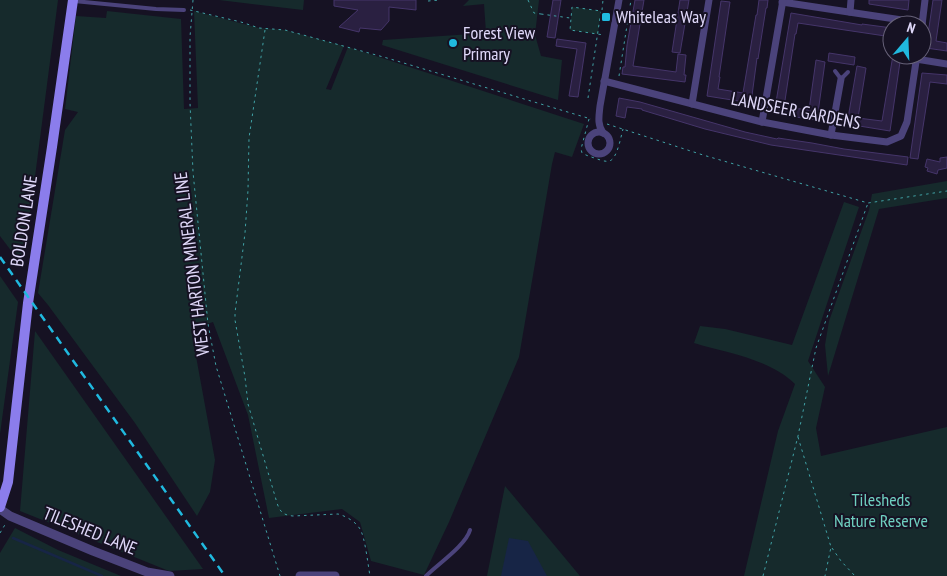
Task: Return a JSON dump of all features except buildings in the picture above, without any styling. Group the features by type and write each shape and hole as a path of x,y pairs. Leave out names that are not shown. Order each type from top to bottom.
{"main road":[{"name":"BOLDON LANE","path":"0,508 8,482 28,302 73,1"}],"street":[{"path":"592,134 596,132 603,133 609,137 611,144 603,154 595,154 589,149 588,141 598,121 618,0"},
{"path":"692,104 709,0"},
{"path":"850,12 851,0"},
{"path":"923,15 925,0"},
{"path":"762,122 783,1 882,17"},
{"path":"932,60 947,64"},
{"name":"LANDSEER GARDENS","path":"604,80 762,122 831,135 888,142 901,136 907,122 916,65"},
{"path":"831,135 841,79"},
{"path":"598,121 603,133"},
{"name":"TILESHED LANE","path":"0,508 10,516 92,551 147,572 170,576"},
{"path":"300,576 335,576"}],"lane":[{"path":"73,1 184,10"},
{"path":"835,71 841,79 848,72"},
{"path":"426,576 468,536 470,530"}],"path":[{"name":"WEST HARTON MINERAL LINE","path":"193,0 190,37 193,172 208,324 216,366 280,576"},
{"path":"428,1 440,0"},
{"path":"528,0 534,13 571,18"},
{"path":"588,98 603,0"},
{"path":"618,84 631,0"},
{"path":"601,11 572,7 570,30 612,36"},
{"path":"192,10 265,28 285,30 371,53 589,118 703,155 868,202 947,191"},
{"path":"265,28 249,138 245,233 235,314 248,404 281,512 292,516 338,514 347,517 361,530 370,576"},
{"path":"589,118 581,149 582,153 586,156 605,161 613,159 616,155 623,129"},
{"path":"762,576 798,436 816,348 868,202"},
{"path":"798,436 831,547 855,576"},
{"path":"0,532 10,516"},
{"path":"825,576 831,547"}],"green space":[{"path":"0,0 58,0 22,265 0,236"},
{"path":"219,0 304,0 303,10"},
{"path":"469,0 539,0 535,35 541,56 562,60 558,100 382,45 383,40 486,33 484,4 463,6"},
{"path":"572,7 601,11 598,34 570,30"},
{"path":"107,11 181,19 184,109 198,108 194,11 259,28 285,30 344,46 326,89 331,90 348,47 584,124 572,157 555,152 519,357 449,522 424,575 371,561 360,522 342,509 269,518 248,415 213,322 191,329 215,460 210,492 197,516 135,423 38,293 65,130 78,112 65,109 76,16 106,18"},
{"path":"947,181 947,198 879,209 828,376 825,345 829,321 869,210 872,194"},
{"name":"Tilesheds Nature Reserve","path":"844,202 859,207 808,361 825,387 816,428 821,456 947,427 947,576 744,576 778,431 795,384 785,375 761,363 694,343 700,326 725,329 792,345"},
{"path":"0,276 18,302 0,434"},
{"path":"35,331 203,569 169,571 20,511"},
{"path":"505,486 580,576 487,576"},
{"path":"15,528 58,550 121,576 0,576 0,553"}],"water":[{"path":"509,538 528,541 547,576 501,576"}],"waterway":[{"path":"13,538 102,576"}],"railway":[{"path":"0,257 225,576"}],"place":[{"name":"Whiteleas Way","path":"606,17"},
{"name":"Forest View Primary","path":"453,43"}]}
